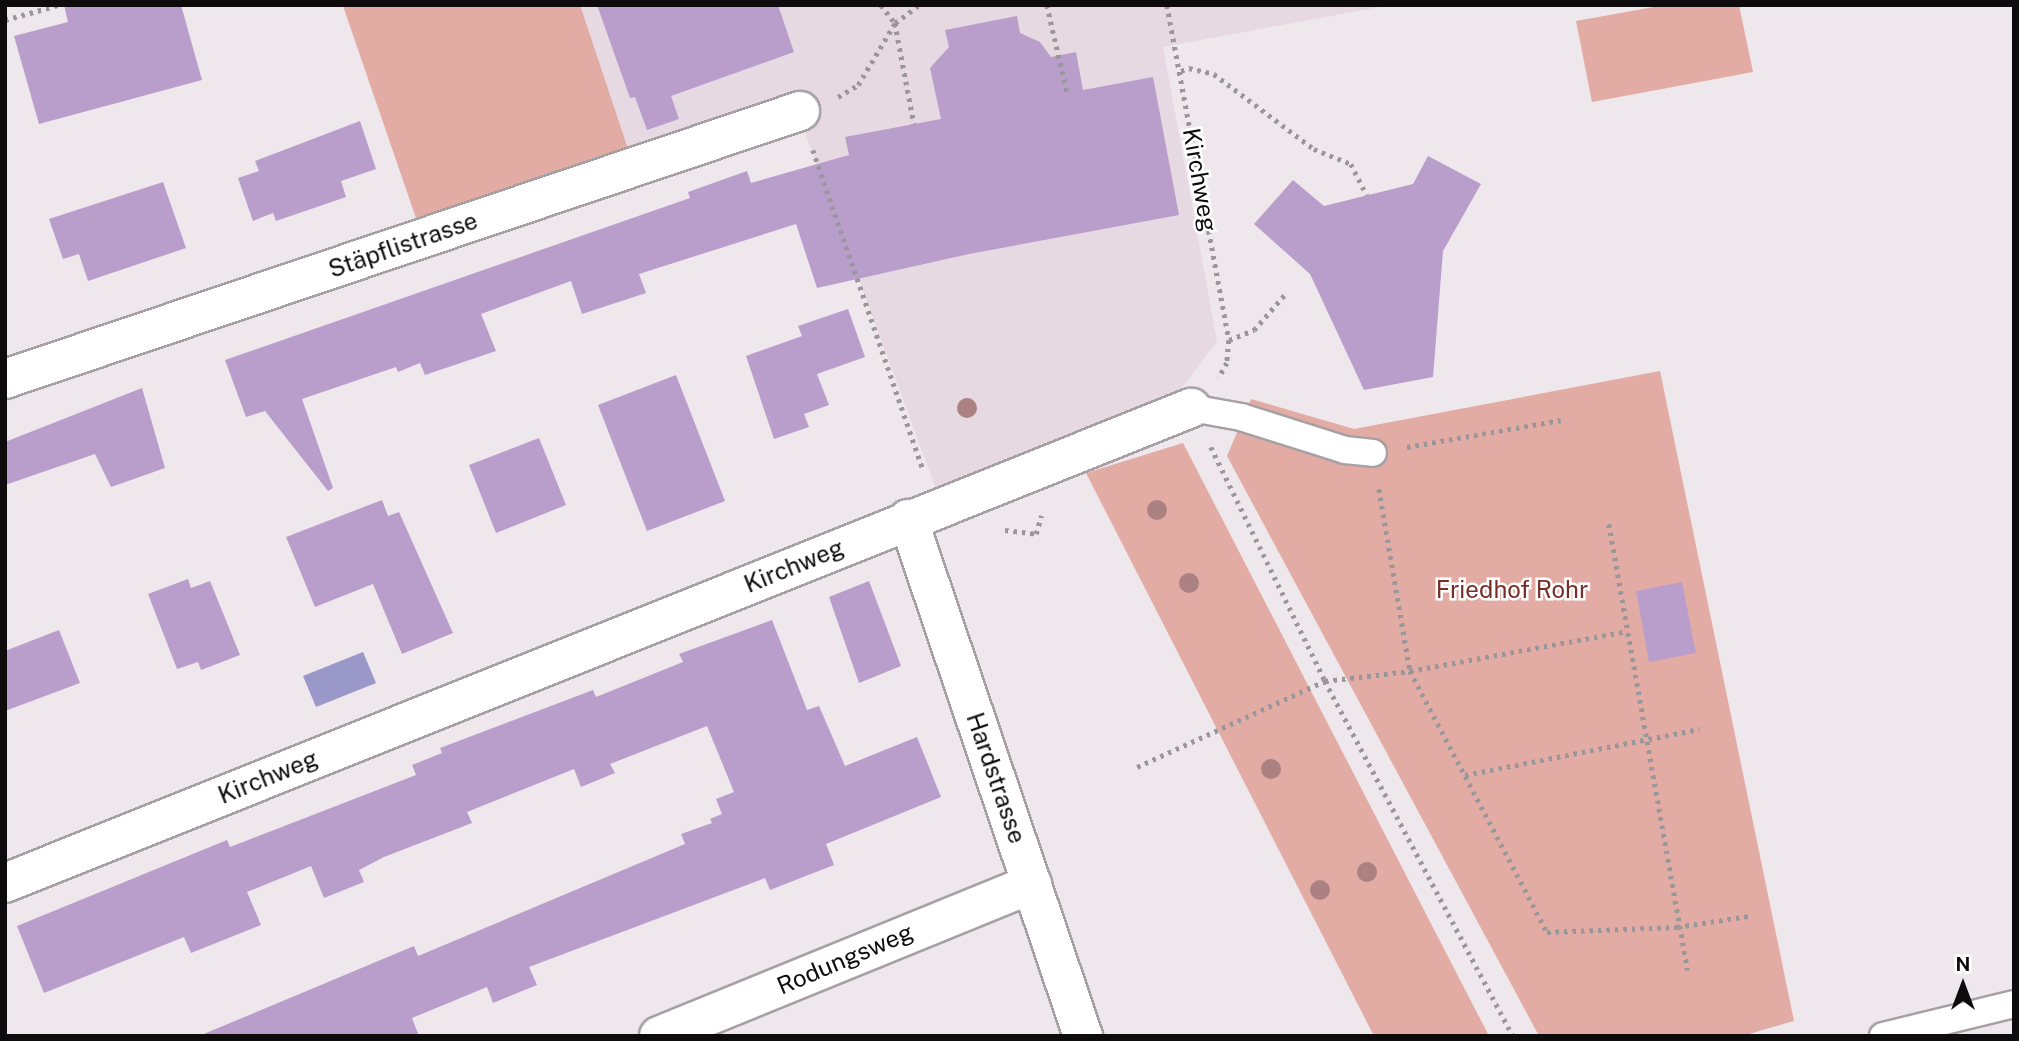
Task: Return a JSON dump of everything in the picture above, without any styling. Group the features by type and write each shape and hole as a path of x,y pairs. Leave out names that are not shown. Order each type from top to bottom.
{"street":[{"name":"Stäpflistrasse","path":"5,379 800,111"},
{"name":"Kirchweg","path":"5,883 922,513 1191,408"},
{"name":"Hardstrasse","path":"922,513 1032,884 1083,1036"},
{"name":"Rodungsweg","path":"659,1036 1032,884"}],"lane":[{"path":"1191,408 1241,417 1345,450 1373,453"},
{"path":"1883,1036 2014,1004"}],"path":[{"path":"5,20 58,5"},
{"path":"881,5 895,23 914,124"},
{"path":"919,5 895,23 858,85 800,111 922,513"},
{"path":"1046,5 1068,92"},
{"name":"Kirchweg","path":"1167,5 1230,340 1227,363 1214,388 1191,408"},
{"path":"1181,71 1189,68 1214,74 1314,149 1351,164 1367,195"},
{"path":"1230,340 1254,330 1287,292"},
{"path":"1191,408 1325,681 1513,1036"},
{"path":"1561,420 1373,453 1410,671 1547,932 1677,927 1748,916"},
{"path":"1609,524 1677,927 1688,970"},
{"path":"1137,767 1325,681 1410,671 1627,631"},
{"path":"1465,775 1700,729"}],"shaded area":[{"path":"1390,5 1163,47 1217,341 1181,389 936,489 792,97 629,152 343,6"}],"green space":[{"path":"580,5 629,152 418,224 343,6"},
{"path":"1665,5 1739,5 1753,72 1592,102 1576,21"},
{"name":"Friedhof Rohr","path":"1660,371 1794,1021 1742,1036 1539,1036 1227,456 1251,399 1354,429"},
{"path":"1183,443 1489,1036 1374,1036 1086,473"}],"water":[{"path":"363,652 376,683 316,707 303,676"}],"building":[{"path":"64,5 181,5 202,80 39,124 14,36 68,22"},
{"path":"597,5 778,5 794,52 671,96 679,119 647,130 635,97 630,98"},
{"path":"1017,16 1020,33 1040,42 1051,57 1076,52 1083,90 1153,77 1179,215 969,254 817,288 796,224 639,274 646,293 582,314 571,281 481,314 496,351 425,375 420,363 398,372 396,367 302,399 333,488 328,491 265,411 246,417 225,360 690,198 688,192 747,171 751,183 849,155 845,137 941,119 930,68 949,47 945,30"},
{"path":"360,121 376,169 341,181 346,197 276,221 273,213 253,221 238,178 259,171 255,161"},
{"path":"1428,156 1481,184 1443,251 1433,377 1364,390 1310,274 1254,224 1293,180 1324,206 1413,184"},
{"path":"163,182 186,248 88,281 79,254 63,259 49,219"},
{"path":"848,309 865,357 817,374 829,405 804,414 809,427 774,439 746,356 802,336 798,326"},
{"path":"676,375 725,501 647,531 598,405"},
{"path":"142,388 165,468 111,487 95,454 5,485 5,442"},
{"path":"539,438 566,505 496,533 469,465"},
{"path":"382,500 388,516 399,512 453,633 402,654 373,584 315,607 286,537"},
{"path":"188,579 191,588 210,581 240,655 201,670 198,662 177,669 148,594"},
{"path":"869,581 901,666 859,683 829,597"},
{"path":"1682,582 1696,653 1649,662 1636,591"},
{"path":"772,620 807,710 819,706 845,766 917,737 941,797 826,844 834,865 770,890 765,878 529,967 537,985 493,1003 487,987 412,1018 419,1036 199,1036 414,946 418,956 685,844 681,834 712,823 710,819 722,814 716,799 734,792 707,726 610,764 615,773 581,787 574,769 467,812 472,823 384,857 359,870 364,882 324,898 311,866 247,892 261,925 191,953 184,937 44,993 17,926 227,840 230,847 416,775 412,765 442,753 440,748 593,690 596,697 683,662 679,654"},
{"path":"59,630 80,683 5,711 5,651"}]}
